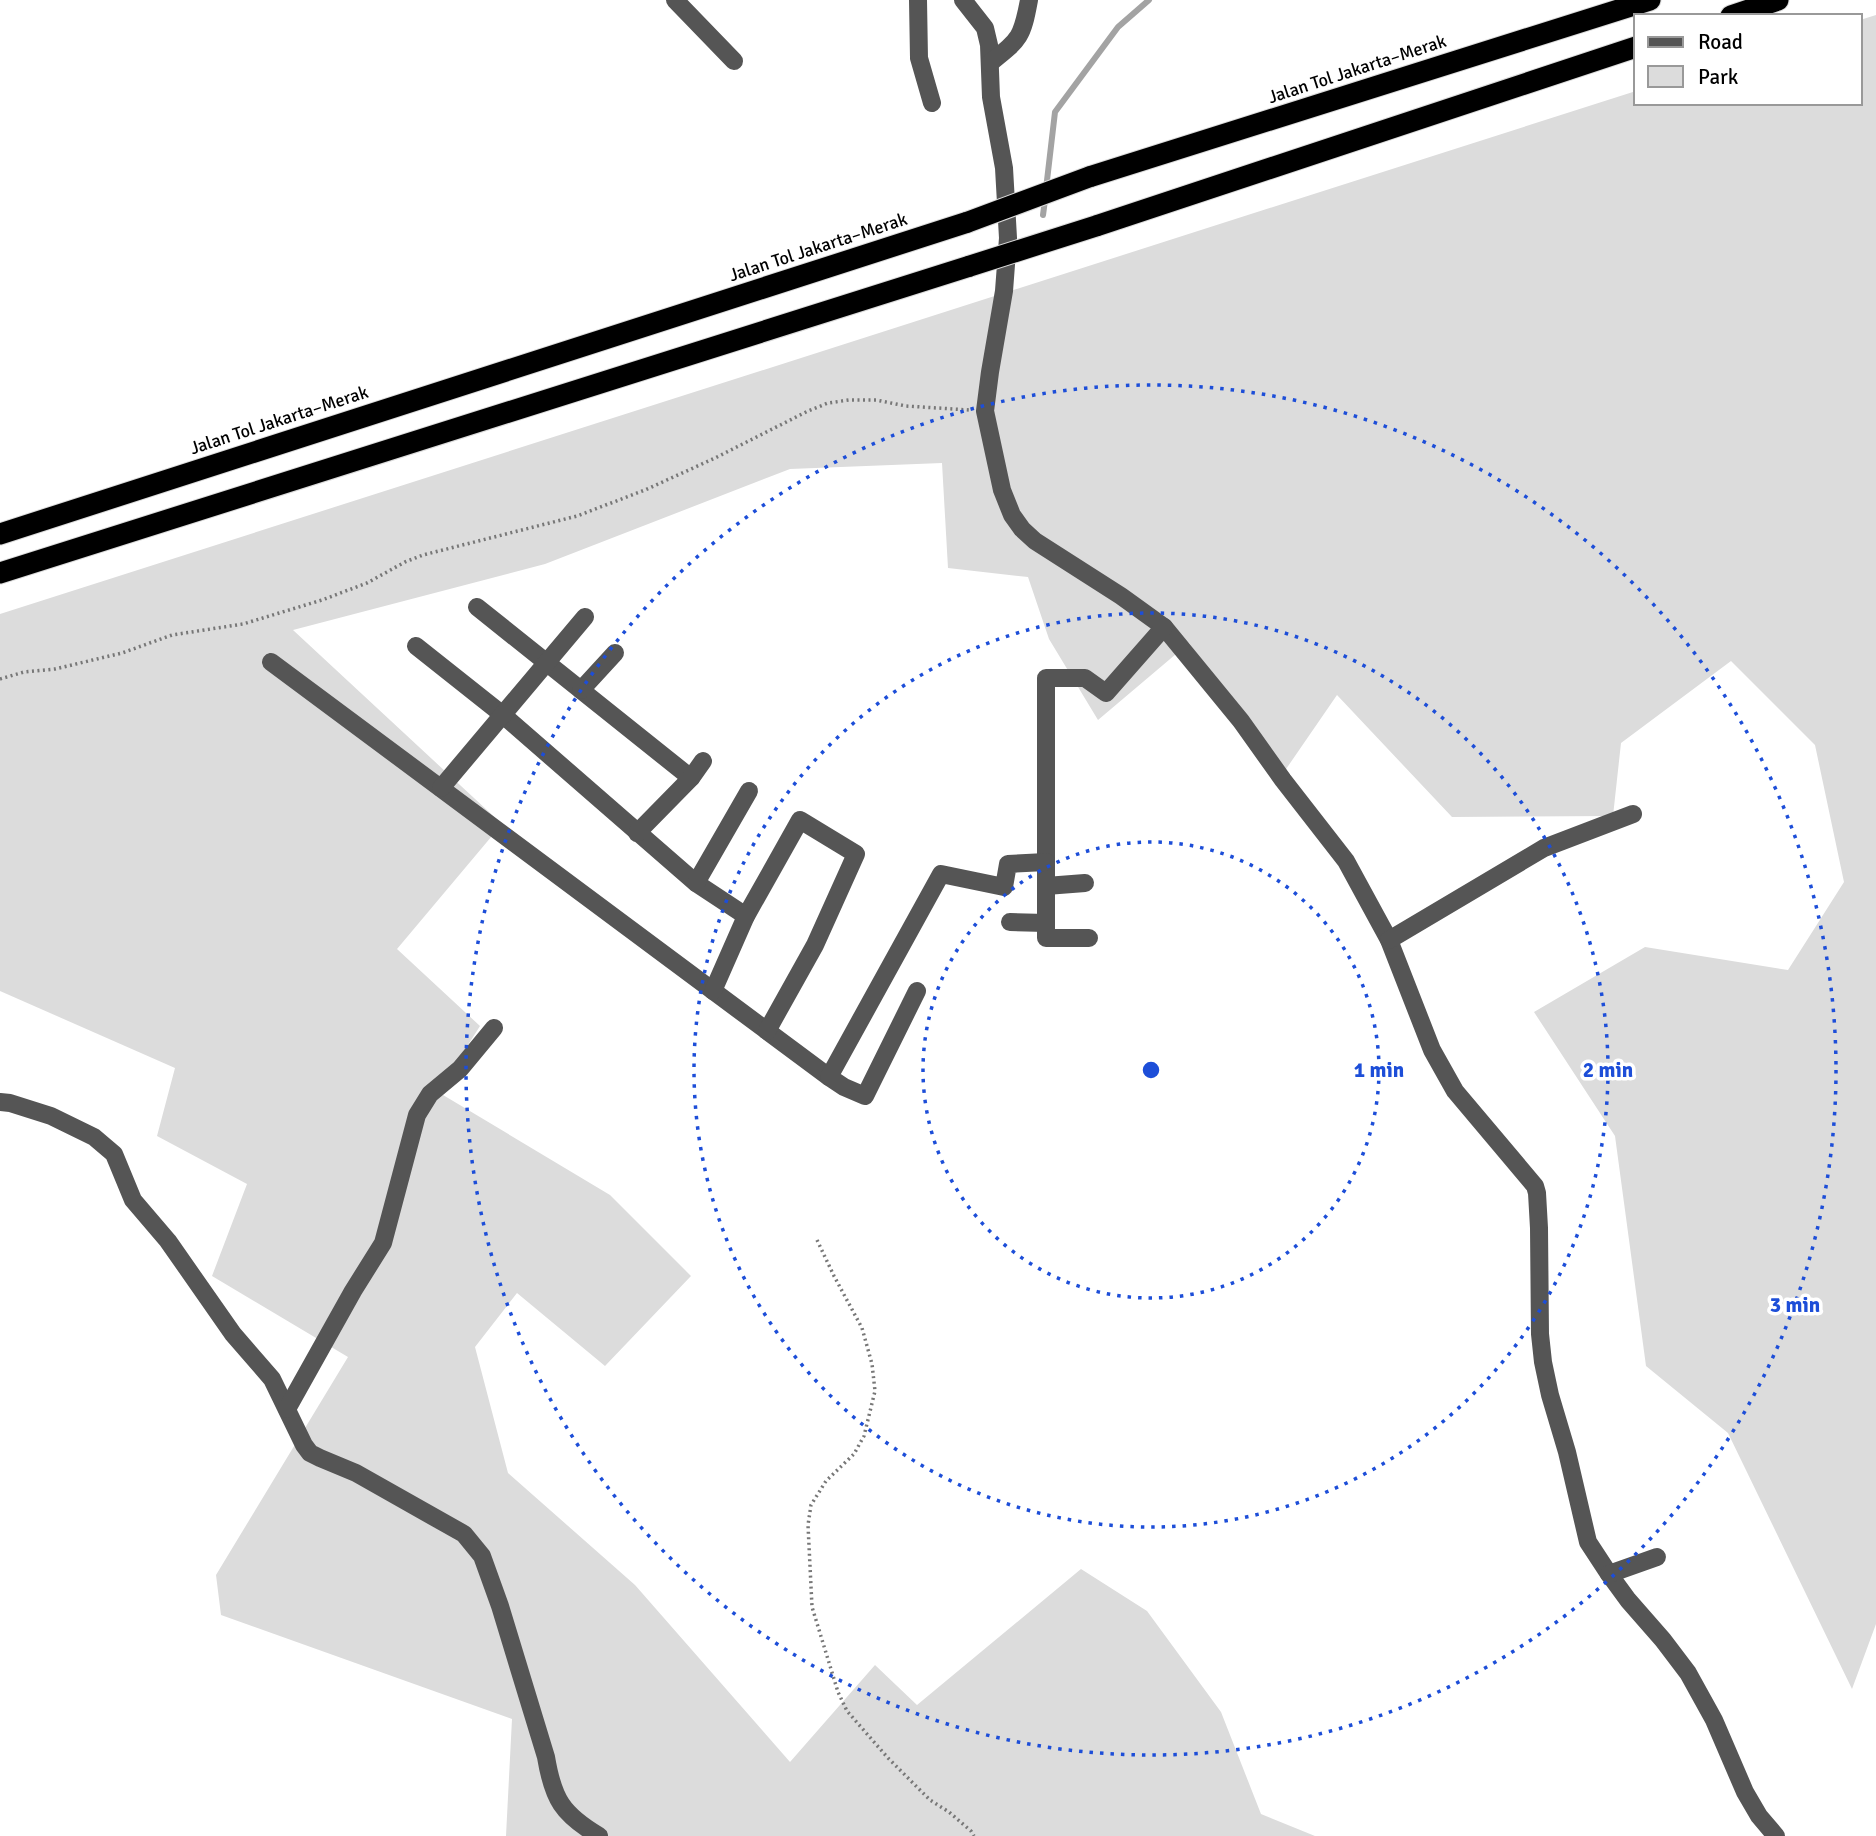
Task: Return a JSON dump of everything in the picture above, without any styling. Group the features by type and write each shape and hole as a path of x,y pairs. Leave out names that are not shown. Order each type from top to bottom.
{"highway":[{"name":"Jalan Tol Jakarta–Merak","path":"0,534 968,222 1089,177 1650,0"},
{"path":"1737,14 1778,0"},
{"path":"0,573 1096,226 1634,48"}],"street":[{"path":"675,0 734,61"},
{"path":"918,0 919,58 932,103"},
{"path":"963,0 985,28 989,45 991,97 1004,167 1008,238 1004,291 985,411 1002,490 1012,515 1034,541 1121,596 1164,627 1241,721 1346,860 1389,940 1432,1050 1455,1091 1535,1186 1539,1216 1540,1334 1543,1362 1588,1542 1609,1574 1688,1673 1714,1720 1745,1792 1759,1816 1776,1836"},
{"path":"990,63 1018,38 1024,25 1029,0"},
{"path":"477,607 691,778"},
{"path":"441,788 585,617"},
{"path":"1089,938 1046,938 1046,678 1085,678 1106,693 1164,627"},
{"path":"416,646 503,715 696,883 746,916"},
{"path":"581,690 615,653"},
{"path":"271,662 844,1087 865,1096 917,991"},
{"path":"637,833 691,778 703,761"},
{"path":"696,883 749,791"},
{"path":"1389,940 1544,848 1633,814"},
{"path":"713,991 746,916 800,820 856,854 815,945 767,1031"},
{"path":"829,1077 941,874 1004,887 1008,864 1046,862"},
{"path":"1046,886 1085,883"},
{"path":"1010,922 1046,923"},
{"path":"287,1409 383,1243 417,1115 430,1094 460,1069 494,1028"},
{"path":"0,1102 51,1116 94,1137 114,1154 133,1200 168,1241 233,1334 272,1380 310,1453 356,1473 426,1511 464,1534 482,1556 500,1605 556,1798 570,1817 599,1836"},
{"path":"1609,1574 1657,1557"}],"path":[{"path":"0,680 24,672 55,669 122,653 172,635 243,624 356,588 423,555 577,516 645,490 828,403 876,400 906,406 985,411"},
{"path":"817,1240 862,1328 872,1364 875,1391 864,1436 854,1454 826,1481 811,1505 808,1525 812,1607 838,1692 847,1711 930,1800 949,1812 974,1836"}],"green space":[{"path":"1876,15 1876,1624 1852,1689 1728,1433 1646,1366 1615,1136 1534,1012 1645,947 1788,970 1844,882 1815,745 1731,661 1621,743 1613,816 1452,817 1337,695 1284,772 1189,643 1098,720 1049,639 1028,577 948,568 942,463 790,469 545,564 293,630 502,824 397,949 480,1026 438,1092 610,1195 691,1276 605,1366 517,1293 475,1347 508,1473 635,1585 790,1762 875,1665 917,1705 1081,1569 1147,1611 1221,1712 1261,1814 1315,1836 506,1836 512,1719 221,1615 216,1575 348,1357 212,1276 247,1184 157,1136 175,1068 0,991 0,614 1634,92 1634,105 1862,105 1862,19"}],"waterway":[{"path":"1046,189 1055,112 1118,27 1149,0"},
{"path":"1043,215 1045,200"}]}
